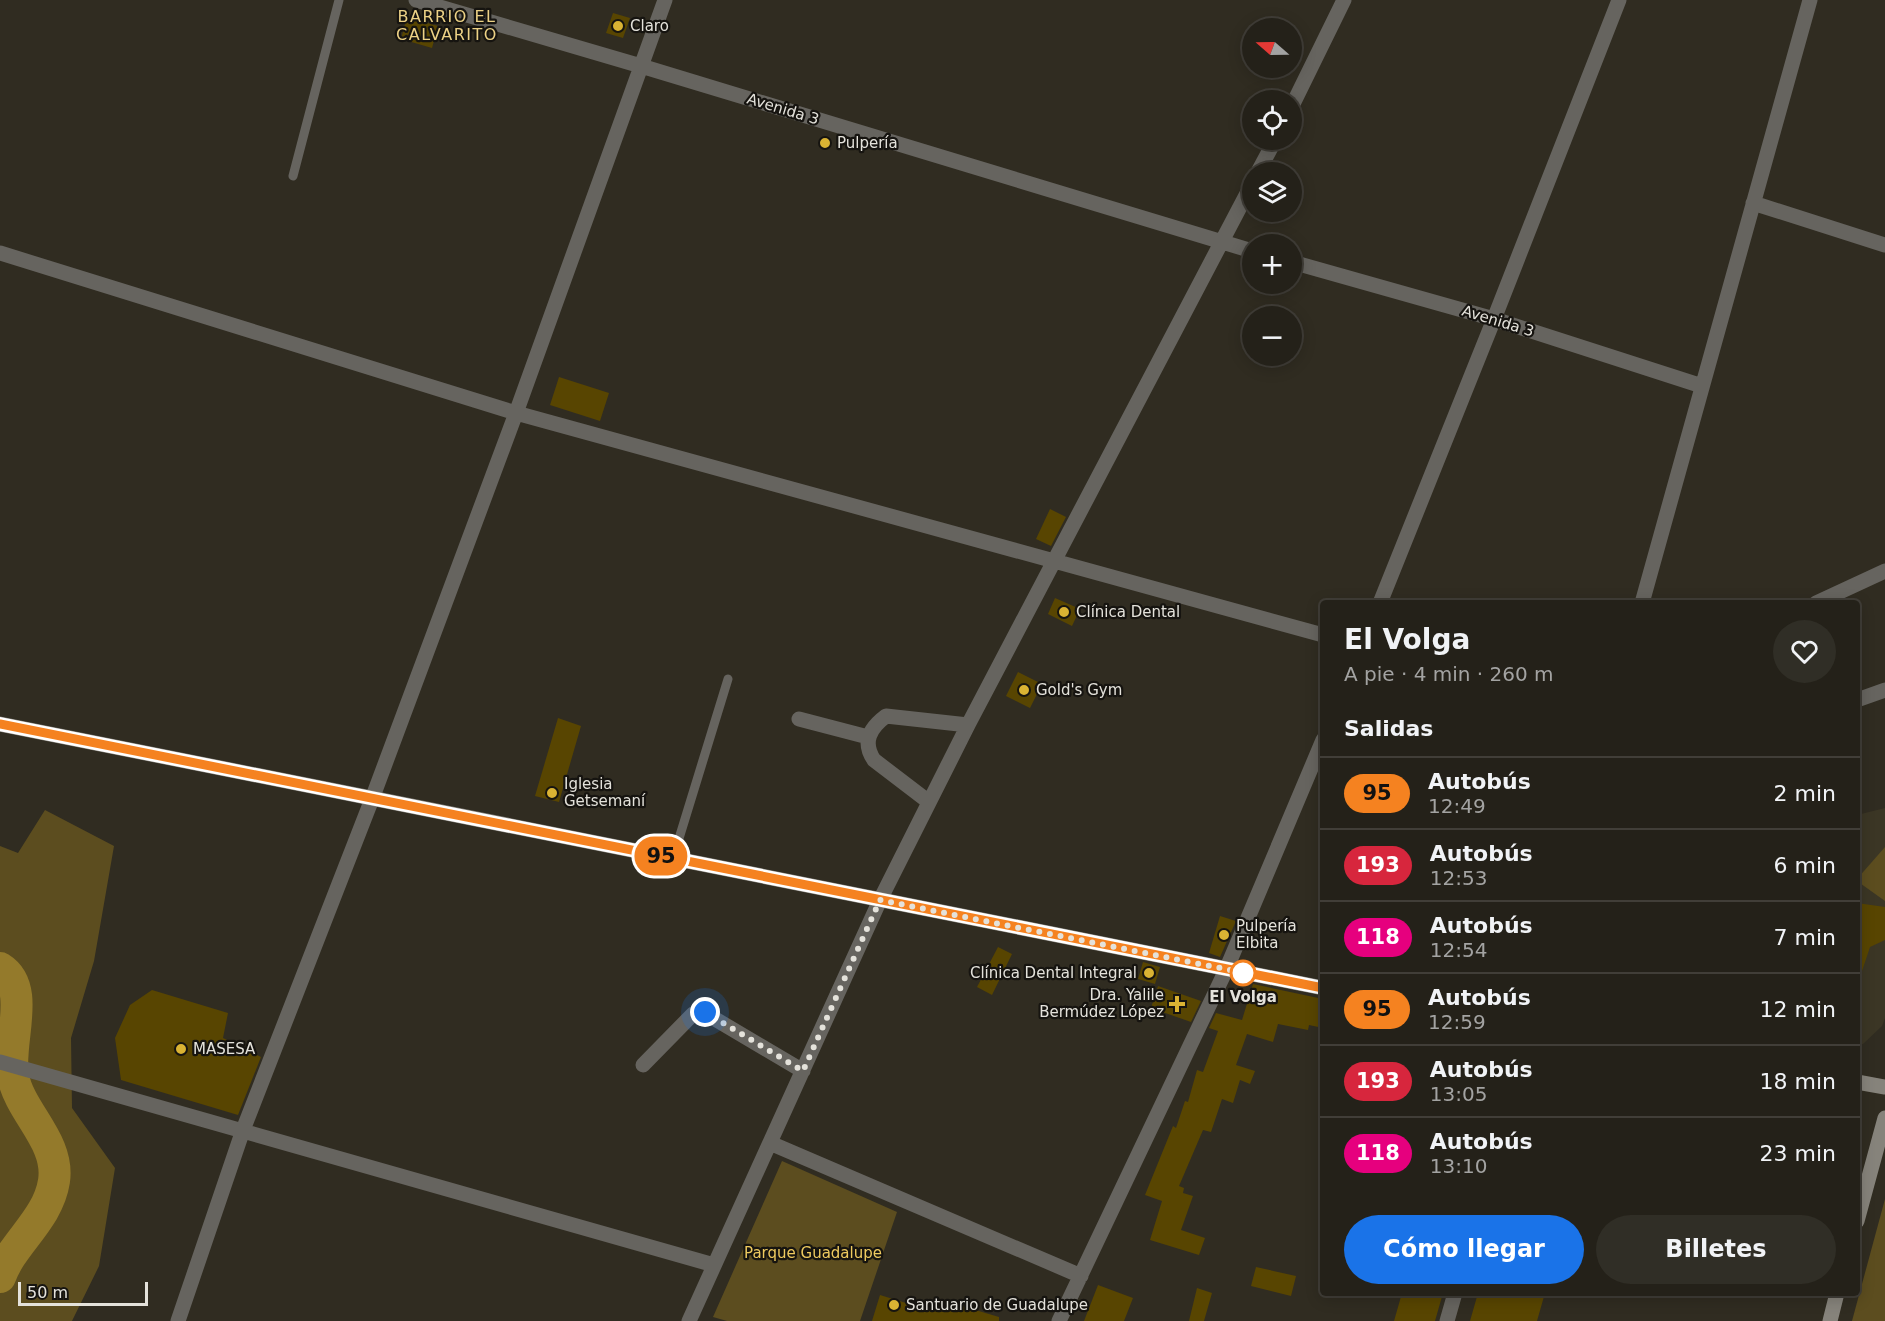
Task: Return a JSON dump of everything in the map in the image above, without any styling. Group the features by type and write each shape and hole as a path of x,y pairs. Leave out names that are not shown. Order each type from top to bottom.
{"street":[{"name":"Avenida 3","path":"416,0 441,4 1242,248"},
{"path":"178,1321 243,1130 372,799 516,413 665,0"},
{"path":"1300,90 1344,0"},
{"path":"1381,600 1619,0"},
{"path":"1643,600 1810,0"},
{"path":"1753,203 1885,245"},
{"path":"689,1321 880,900 968,724 1242,204"},
{"path":"0,253 516,413 1320,634"},
{"name":"Avenida 3","path":"1302,265 1494,319 1702,386"},
{"path":"1822,600 1885,571"},
{"path":"1860,699 1885,690"},
{"path":"930,802 874,760 868,752 868,737 876,724 886,716 968,724"},
{"path":"799,719 868,737"},
{"path":"0,724 1320,987"},
{"path":"1059,1321 1226,970 1320,747"},
{"path":"644,1065 693,1014 699,1011 705,1012 803,1071"},
{"path":"0,1062 714,1265"},
{"path":"1860,1083 1885,1087"},
{"path":"1860,1210 1885,1118"},
{"path":"770,1143 1081,1276"},
{"path":"1447,1321 1454,1296"},
{"path":"1830,1321 1836,1296"}],"lane":[{"path":"293,176 339,0"},
{"path":"673,858 728,679"}],"shaded area":[{"path":"1885,808 1885,1018 1882,1026 1860,1044 1860,814"}],"green space":[{"path":"45,810 114,846 94,961 71,1038 72,1108 115,1168 99,1266 72,1321 0,1321 0,846 18,853"},
{"path":"1885,847 1885,901 1860,883 1860,876"},
{"name":"Parque Guadalupe","path":"782,1161 897,1212 860,1321 727,1321 713,1317"},
{"path":"1885,1199 1885,1321 1852,1321"}],"building":[{"name":"Claro","path":"613,13 630,18 623,38 606,33"},
{"path":"407,17 438,26 432,48 401,39"},
{"path":"559,377 609,393 600,421 550,405"},
{"path":"1050,509 1066,517 1051,546 1036,539"},
{"name":"Clínica Dental","path":"1055,598 1080,609 1072,626 1048,614"},
{"name":"Gold's Gym","path":"1018,672 1042,684 1030,708 1006,696"},
{"path":"558,718 581,726 559,802 535,796"},
{"path":"1860,903 1885,907 1885,940 1870,947 1860,977"},
{"name":"Pulpería Elbita","path":"1220,916 1236,921 1220,957 1209,953"},
{"path":"998,947 1012,954 992,995 977,987"},
{"name":"Clínica Dental Integral","path":"1143,962 1160,967 1155,984 1138,979"},
{"path":"1253,984 1320,998 1320,1027 1309,1025 1308,1030 1278,1024 1273,1042 1247,1034 1236,1065 1255,1071 1250,1084 1240,1080 1233,1103 1222,1099 1211,1132 1203,1130 1179,1186 1184,1188 1183,1193 1193,1196 1181,1230 1205,1238 1199,1255 1150,1240 1162,1201 1145,1195 1173,1126 1176,1128 1185,1101 1188,1102 1197,1070 1203,1072 1218,1031 1209,1028 1216,1013 1242,1020"},
{"name":"Dra. Yalile Bermúdez López","path":"1158,986 1201,1001 1191,1022 1151,1008"},
{"name":"MASESA","path":"152,990 228,1013 223,1038 261,1057 238,1115 121,1080 115,1038 130,1005"},
{"path":"1256,1267 1296,1276 1291,1296 1251,1286"},
{"path":"1098,1285 1133,1298 1124,1321 1084,1321"},
{"path":"1197,1288 1212,1293 1204,1321 1189,1321"},
{"name":"Santuario de Guadalupe","path":"880,1295 932,1311 935,1298 999,1317 999,1321 872,1321"},
{"path":"1401,1296 1442,1296 1435,1321 1394,1321"},
{"path":"1477,1296 1544,1296 1537,1321 1470,1321"}],"waterway":[{"path":"0,968 10,977 17,1002 13,1076 23,1102 46,1140 54,1167 54,1181 45,1208 13,1253 0,1277"}],"bus line":[{"name":"95","path":"0,724 1320,987"}],"place":[{"name":"Claro","path":"618,26"},
{"name":"Pulpería","path":"825,143"},
{"name":"Clínica Dental","path":"1064,612"},
{"name":"Gold's Gym","path":"1024,690"},
{"name":"Iglesia Getsemaní","path":"552,793"},
{"name":"Pulpería Elbita","path":"1224,935"},
{"name":"Clínica Dental Integral","path":"1149,973"},
{"name":"El Volga","path":"1243,973"},
{"name":"Dra. Yalile Bermúdez López","path":"1177,1004"},
{"name":"MASESA","path":"181,1049"},
{"name":"Santuario de Guadalupe","path":"894,1305"}],"district":[{"name":"BARRIO EL CALVARITO","path":"447,25"}],"route":[{"path":"705,1012 803,1071 880,900 1245,973 1243,973"}]}
